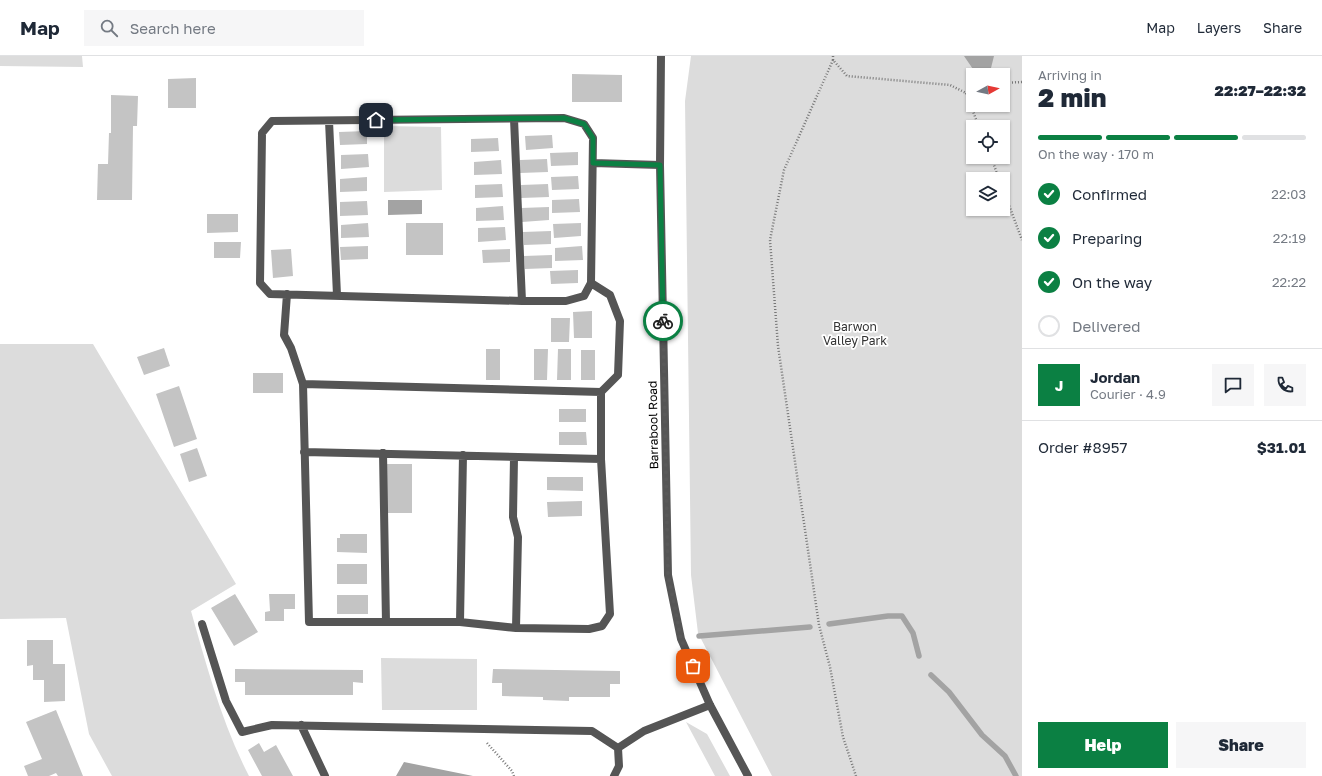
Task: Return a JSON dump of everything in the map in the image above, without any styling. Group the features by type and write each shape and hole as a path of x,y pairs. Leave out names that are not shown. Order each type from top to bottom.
{"street":[{"name":"Barrabool Road","path":"661,56 660,165 668,574 681,639 710,705 748,776"},
{"path":"564,118 584,124 593,138 591,283 584,296 566,301 522,301 270,294 260,283 262,133 272,121 330,121 564,118"},
{"path":"514,119 522,301"},
{"path":"330,121 337,295"},
{"path":"593,163 660,165"},
{"path":"287,294 284,335 291,348 303,384 309,622 460,622 516,628 589,629 602,626 610,614 601,459 601,392 618,375 620,321 610,295 591,283"},
{"path":"303,384 601,392"},
{"path":"304,452 601,459"},
{"path":"383,454 386,622"},
{"path":"460,622 463,455"},
{"path":"514,458 513,517 518,537 516,628"},
{"path":"202,624 226,701 242,732 272,725 592,731 618,748"},
{"path":"618,748 644,731 710,705"},
{"path":"301,725 325,776"},
{"path":"614,776 619,766 618,748"}],"path":[{"path":"833,56 833,60 784,170 770,240 778,346 819,625 830,667 843,737 856,776"},
{"path":"833,60 847,76 950,86 966,92"},
{"path":"1010,83 1022,82"},
{"path":"1010,208 1022,240"},
{"path":"480,729 489,747 512,771 514,776"}],"green space":[{"path":"0,56 82,56 83,67 0,66"},
{"name":"Barwon Valley Park","path":"691,56 1022,56 1022,776 772,776 698,633 691,575 685,101"},
{"path":"384,126 441,127 442,190 384,192"},
{"path":"0,344 93,344 236,584 191,611 223,716 239,756 249,776 112,776 89,734 66,618 0,619"},
{"path":"381,658 477,659 477,710 382,710"},
{"path":"686,722 707,734 730,776 715,776"}],"shaded area":[{"path":"964,56 994,56 991,68 972,68"},
{"path":"388,200 422,200 422,214 388,215"},
{"path":"404,762 473,776 396,776"}],"building":[{"path":"572,74 622,75 622,102 572,102"},
{"path":"196,78 196,108 168,108 168,79"},
{"path":"111,95 138,96 137,126 133,126 132,200 97,200 98,164 108,164 109,133 111,133"},
{"path":"367,131 367,144 340,145 339,132"},
{"path":"552,135 553,148 526,150 525,136"},
{"path":"498,138 499,151 471,152 471,139"},
{"path":"578,152 578,165 551,166 550,153"},
{"path":"368,154 369,167 341,169 341,155"},
{"path":"547,159 548,172 520,173 520,160"},
{"path":"501,160 502,174 474,175 474,162"},
{"path":"578,176 579,189 552,190 551,177"},
{"path":"367,177 367,191 340,192 340,179"},
{"path":"502,184 503,197 475,198 475,185"},
{"path":"548,184 549,197 521,198 521,185"},
{"path":"579,199 580,212 552,213 552,200"},
{"path":"367,201 368,215 340,216 340,202"},
{"path":"503,206 504,220 476,221 476,208"},
{"path":"549,207 549,220 522,222 521,208"},
{"path":"207,214 238,214 238,232 207,233"},
{"path":"368,223 369,237 341,238 341,225"},
{"path":"406,223 443,223 443,255 406,255"},
{"path":"581,223 581,236 554,238 553,224"},
{"path":"505,227 506,240 478,242 478,228"},
{"path":"551,231 551,244 524,245 523,232"},
{"path":"214,242 241,242 240,258 214,258"},
{"path":"368,246 368,259 341,260 340,247"},
{"path":"582,246 583,260 555,261 555,248"},
{"path":"291,249 293,276 273,278 271,250"},
{"path":"510,249 510,262 483,263 482,250"},
{"path":"552,255 552,268 525,269 524,256"},
{"path":"578,270 578,283 551,284 550,271"},
{"path":"592,311 592,338 574,338 573,312"},
{"path":"551,318 570,318 569,342 551,342"},
{"path":"164,348 170,366 144,375 137,357"},
{"path":"486,349 500,349 500,380 486,380"},
{"path":"534,349 548,349 547,380 534,380"},
{"path":"558,349 571,349 571,380 557,380"},
{"path":"581,350 595,350 595,380 581,380"},
{"path":"253,373 283,373 283,393 253,393"},
{"path":"179,386 197,439 174,447 156,394"},
{"path":"559,409 586,409 586,422 559,422"},
{"path":"559,432 586,432 587,445 559,445"},
{"path":"197,448 207,476 189,482 180,454"},
{"path":"386,464 412,464 412,513 386,513"},
{"path":"547,477 583,477 583,491 547,490"},
{"path":"582,501 582,516 548,517 547,502"},
{"path":"340,534 367,534 367,553 337,552 337,538 340,538"},
{"path":"337,564 367,564 367,584 337,584"},
{"path":"235,594 258,632 234,646 211,608"},
{"path":"269,594 295,594 295,609 284,609 284,621 265,621 265,612 270,611"},
{"path":"337,595 368,595 368,614 337,614"},
{"path":"27,640 53,640 53,664 65,664 65,701 44,702 44,680 33,680 33,665 27,666"},
{"path":"235,669 363,670 363,683 353,682 353,695 245,695 245,682 235,682"},
{"path":"493,669 620,671 620,684 610,684 610,697 569,697 569,701 543,700 543,697 502,696 502,683 492,683"},
{"path":"56,710 83,776 58,776 56,773 49,776 28,776 24,766 42,759 26,722"},
{"path":"259,743 264,752 276,745 293,776 262,776 248,750"}],"waterway":[{"path":"829,624 888,616 902,616 913,633 919,656"},
{"path":"699,636 810,627"},
{"path":"931,675 949,692 982,735 1005,756 1016,776"}],"way so far":[{"path":"663,321 668,574 681,639 693,666"}],"route":[{"path":"376,120 564,118 584,124 593,138 593,163 660,165 663,321"}]}
